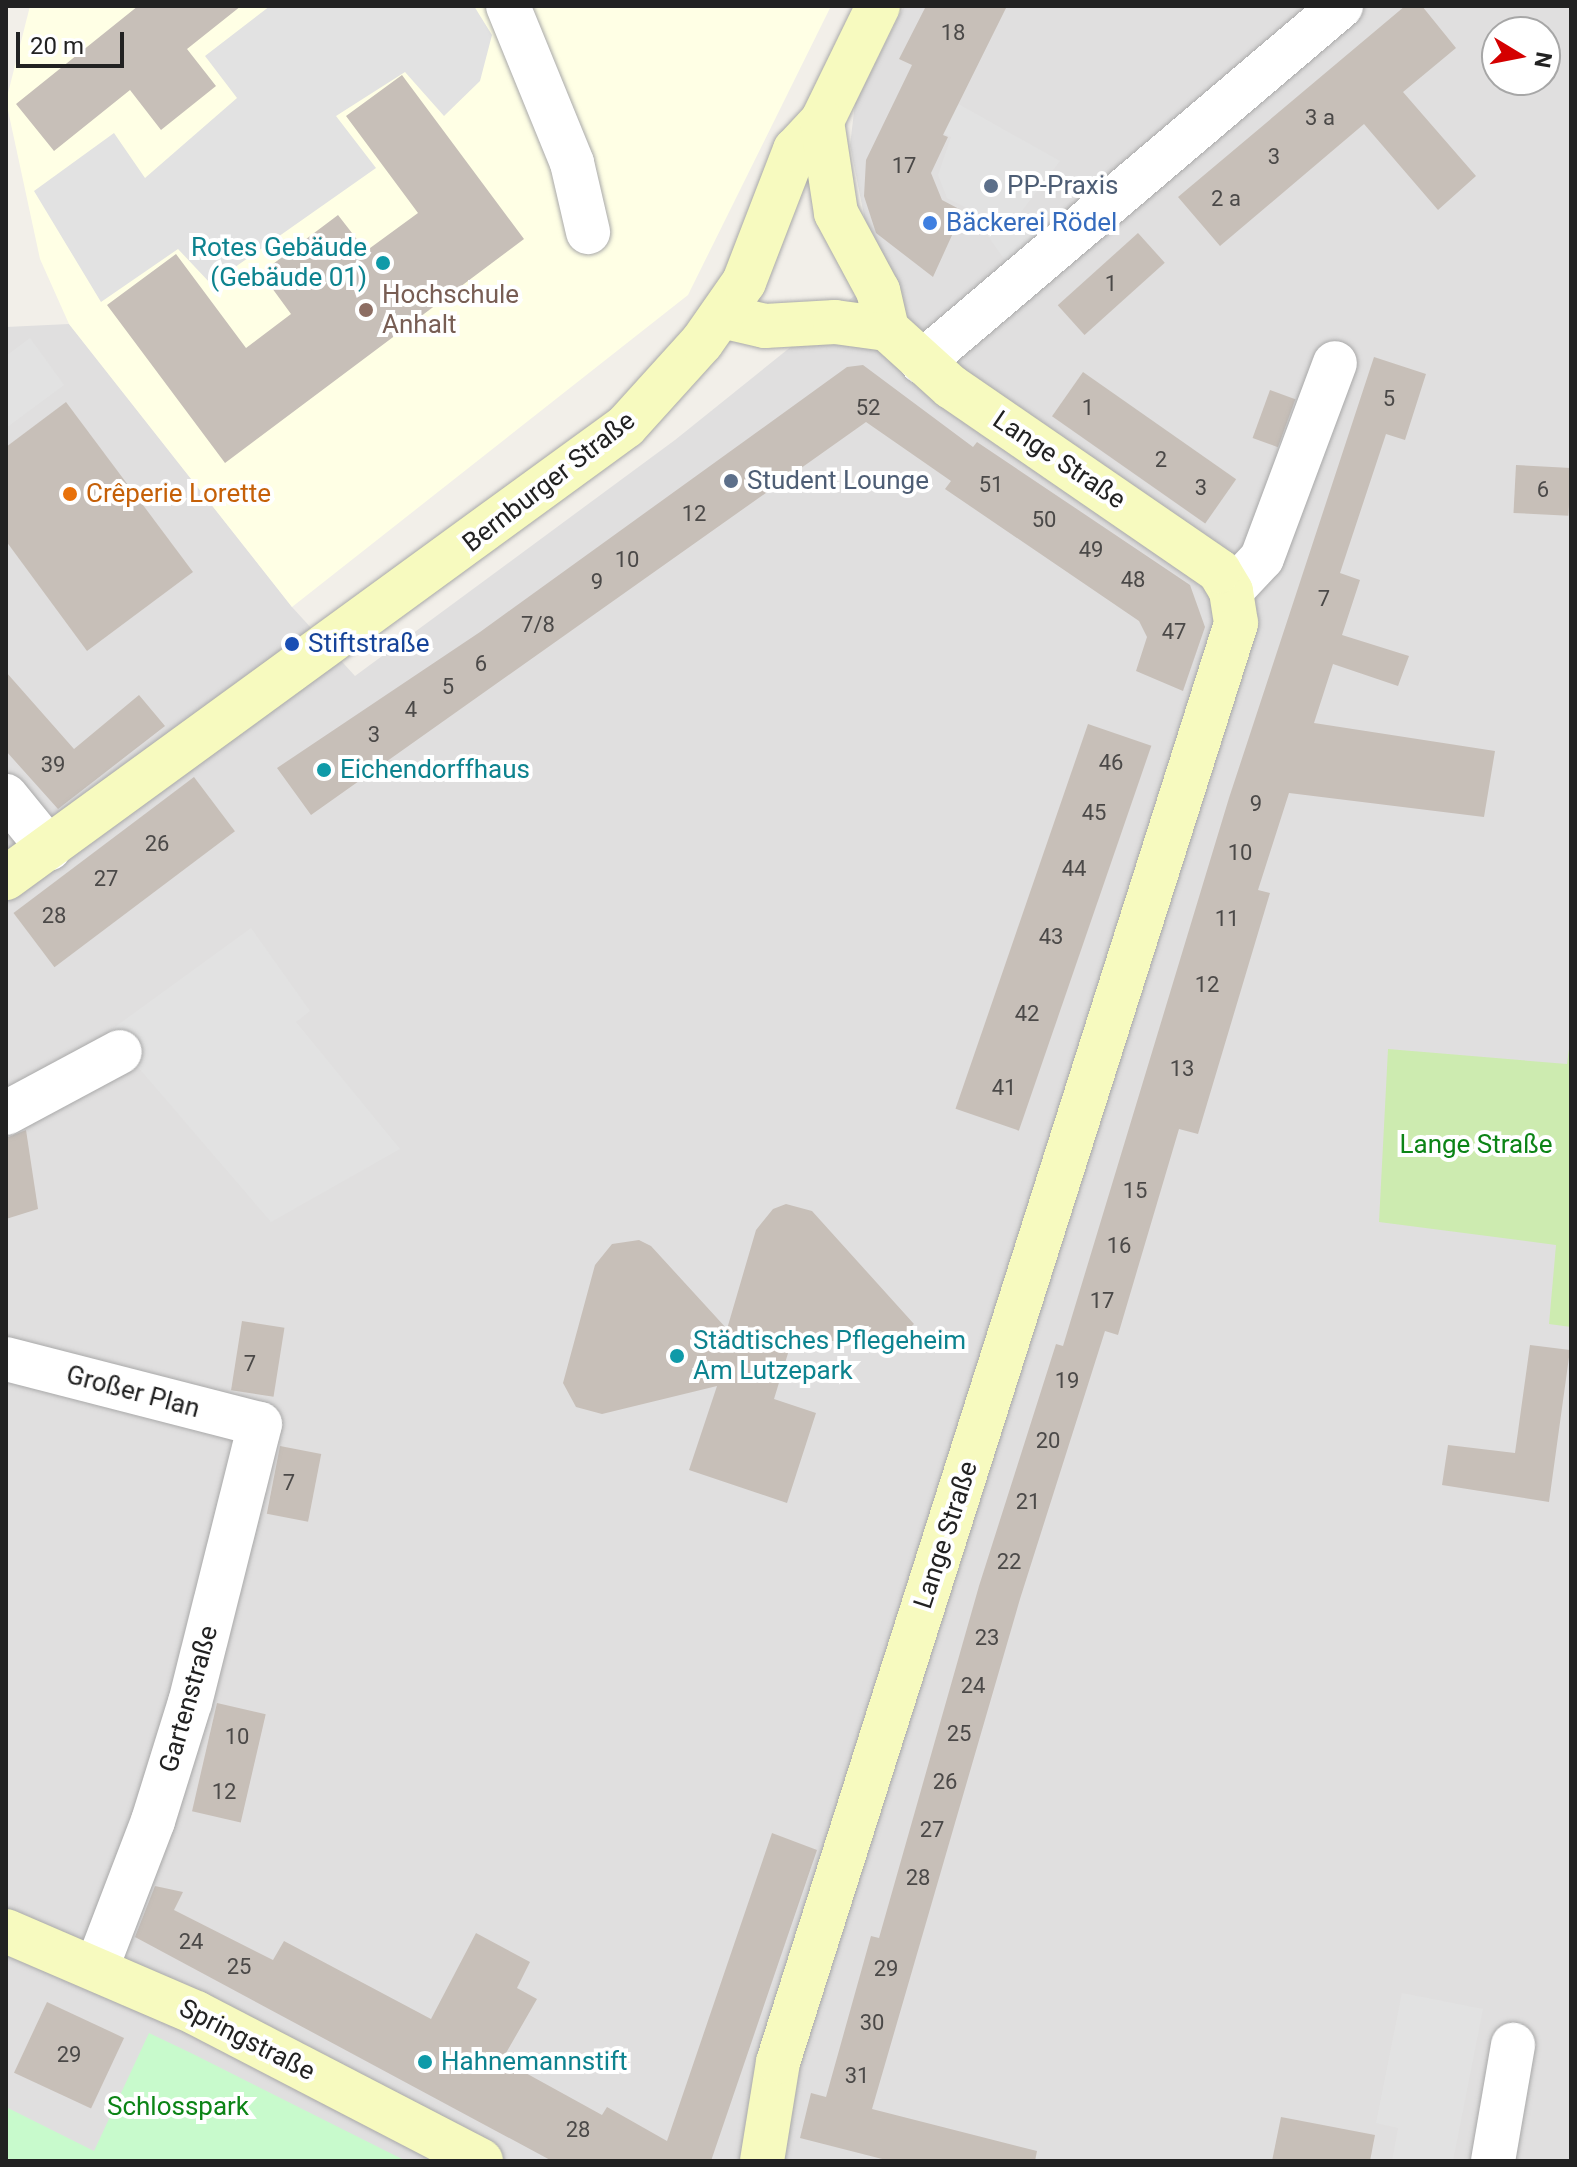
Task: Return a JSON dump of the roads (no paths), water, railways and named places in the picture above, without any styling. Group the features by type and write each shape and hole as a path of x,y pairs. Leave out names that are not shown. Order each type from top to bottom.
{"main road":[{"name":"Bernburger Straße","path":"6,878 572,470 657,395 722,316 744,282 795,150 822,121 878,6"},
{"path":"722,316 765,326 835,322 887,329 878,291 836,213 822,121"},
{"name":"Lange Straße","path":"762,2161 778,2062 1135,929 1233,636 1231,591 1199,555 922,362 887,329"},
{"name":"Springstraße","path":"6,1931 97,1967 481,2161"}],"street":[{"path":"508,6 572,163 588,232"},
{"path":"922,362 1341,6"},
{"path":"1231,591 1262,558 1335,363"},
{"path":"6,796 49,849"},
{"path":"6,1113 120,1052"},
{"name":"Großer Plan","path":"6,1359 260,1424"},
{"name":"Gartenstraße","path":"97,1967 153,1821 190,1702 260,1424"},
{"path":"1493,2161 1513,2045"}],"place":[{"name":"PP-Praxis","path":"991,186"},
{"name":"Bäckerei Rödel","path":"930,223"},
{"name":"Rotes Gebäude (Gebäude 01)","path":"383,263"},
{"name":"Hochschule Anhalt","path":"366,310"},
{"name":"Student Lounge","path":"731,481"},
{"name":"Crêperie Lorette","path":"70,494"},
{"name":"Stiftstraße","path":"292,644"},
{"name":"Eichendorffhaus","path":"324,770"},
{"name":"Städtisches Pflegeheim Am Lutzepark","path":"677,1356"},
{"name":"Hahnemannstift","path":"425,2062"}],"park label":[{"name":"Schlosspark","path":"178,2107"}]}
